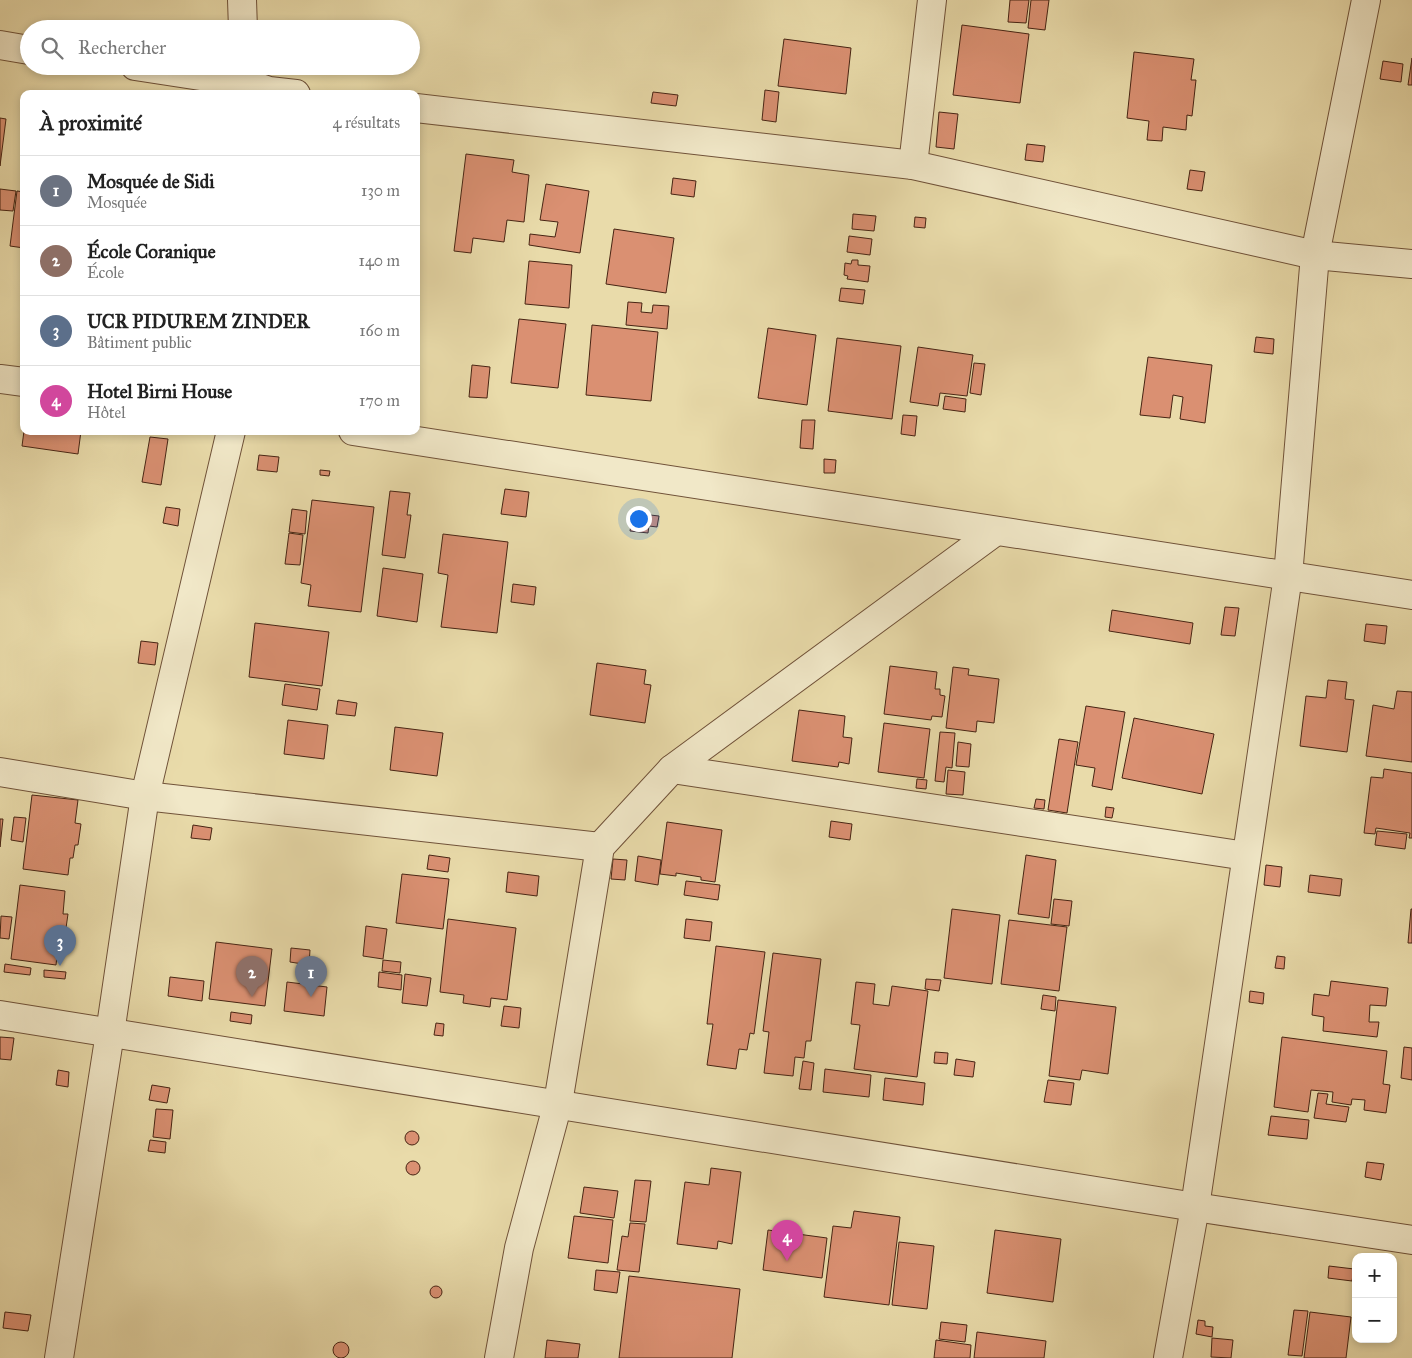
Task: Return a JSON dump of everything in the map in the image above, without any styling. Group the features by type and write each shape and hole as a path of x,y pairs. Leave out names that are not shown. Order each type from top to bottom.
{"street":[{"path":"242,0 243,20"},
{"path":"913,165 932,0"},
{"path":"1168,1358 1194,1207 1288,576 1315,255 1366,0"},
{"path":"0,45 20,48"},
{"path":"200,75 257,83 282,90"},
{"path":"420,108 913,165 1315,255 1412,264"},
{"path":"0,379 20,382"},
{"path":"59,1358 145,796 230,435"},
{"path":"379,435 1412,595"},
{"path":"500,1358 518,1248 558,1103 600,847 672,769 996,531"},
{"path":"672,769 1246,856"},
{"path":"0,772 145,796 600,847"},
{"path":"0,1015 558,1103 1194,1207 1412,1240"}],"building":[{"path":"1010,0 1029,0 1026,23 1008,22"},
{"path":"1031,0 1049,0 1045,30 1028,28"},
{"path":"962,25 1029,34 1020,103 953,95"},
{"path":"784,39 851,48 846,94 778,86"},
{"path":"1134,52 1194,59 1191,80 1196,80 1192,116 1187,115 1186,130 1163,127 1162,141 1147,140 1149,121 1127,118"},
{"path":"1412,58 1412,85 1408,85"},
{"path":"1383,61 1403,64 1401,82 1380,79"},
{"path":"765,90 779,92 776,122 762,120"},
{"path":"653,92 678,95 676,106 651,103"},
{"path":"939,112 958,114 954,149 936,147"},
{"path":"0,118 6,119 0,166"},
{"path":"1027,144 1045,146 1043,162 1025,160"},
{"path":"466,154 514,160 512,172 529,175 524,222 507,220 504,242 473,238 471,253 454,251"},
{"path":"1190,170 1205,172 1202,191 1187,189"},
{"path":"673,178 696,181 694,197 671,194"},
{"path":"546,184 589,191 580,253 529,245 530,234 555,237 558,222 540,220"},
{"path":"0,189 16,191 13,211 0,210"},
{"path":"17,191 20,191 20,247 10,246"},
{"path":"853,214 876,216 874,231 852,229"},
{"path":"915,217 926,218 925,228 914,227"},
{"path":"614,229 674,238 666,293 606,284"},
{"path":"849,236 872,239 870,255 847,252"},
{"path":"852,260 858,260 858,265 870,266 868,282 847,279 848,276 844,275 845,263 851,264"},
{"path":"529,261 572,265 569,308 525,304"},
{"path":"841,288 865,290 863,304 839,301"},
{"path":"628,302 642,303 641,312 652,313 653,305 669,306 667,329 626,325"},
{"path":"519,319 566,324 558,388 511,383"},
{"path":"592,325 658,332 651,401 586,395"},
{"path":"768,328 816,335 807,405 758,398"},
{"path":"1256,337 1274,339 1273,354 1254,352"},
{"path":"837,338 901,346 892,419 828,411"},
{"path":"918,347 973,355 967,396 940,393 938,406 910,402"},
{"path":"1148,357 1212,365 1205,423 1180,419 1183,397 1173,395 1170,418 1140,415"},
{"path":"974,363 985,364 981,395 970,393"},
{"path":"472,365 490,367 487,398 469,397"},
{"path":"945,396 966,399 965,412 943,409"},
{"path":"903,415 917,416 915,436 901,434"},
{"path":"802,420 815,420 813,449 800,448"},
{"path":"23,435 80,435 78,454 22,446"},
{"path":"150,437 168,439 161,485 142,482"},
{"path":"259,455 279,457 277,472 257,470"},
{"path":"824,459 836,460 835,473 824,473"},
{"path":"320,470 330,471 329,476 320,475"},
{"path":"505,489 529,492 526,517 501,514"},
{"path":"390,491 410,493 407,515 411,515 405,558 382,555"},
{"path":"312,500 374,507 361,612 308,606 311,585 301,583"},
{"path":"166,507 180,509 178,526 163,523"},
{"path":"292,509 307,511 305,534 289,532"},
{"path":"633,513 659,516 657,527 649,526 648,533 630,531"},
{"path":"289,533 303,535 300,565 285,564"},
{"path":"443,534 508,542 497,633 441,627 448,575 438,573"},
{"path":"383,568 423,574 417,622 377,616"},
{"path":"513,584 536,587 534,605 511,602"},
{"path":"1225,607 1239,608 1235,636 1221,635"},
{"path":"1112,610 1193,623 1190,644 1109,631"},
{"path":"255,623 329,632 322,686 249,677"},
{"path":"1366,624 1387,626 1385,644 1364,641"},
{"path":"141,641 158,643 155,665 138,663"},
{"path":"597,663 646,670 644,684 651,685 645,723 590,715"},
{"path":"890,666 937,672 935,689 940,689 940,695 945,696 942,717 932,716 931,720 884,714"},
{"path":"953,667 969,669 968,675 999,679 994,723 977,721 976,732 946,728"},
{"path":"1328,680 1347,682 1345,699 1354,700 1347,752 1300,746 1306,696 1326,698"},
{"path":"285,684 320,689 317,710 282,705"},
{"path":"1397,691 1412,692 1412,762 1366,756 1373,705 1394,709"},
{"path":"338,700 357,703 355,716 336,714"},
{"path":"1086,706 1125,712 1112,790 1092,786 1095,768 1076,765"},
{"path":"799,710 845,716 843,737 852,738 849,764 839,762 838,767 792,761"},
{"path":"1134,718 1214,734 1202,794 1122,778"},
{"path":"288,720 328,725 324,759 284,754"},
{"path":"884,723 930,729 924,778 878,772"},
{"path":"395,727 443,733 437,776 390,770"},
{"path":"940,732 955,733 952,768 946,767 944,782 935,781"},
{"path":"1059,739 1078,742 1067,813 1048,810"},
{"path":"958,742 971,744 969,767 956,766"},
{"path":"1384,769 1412,773 1412,838 1409,838 1410,833 1376,828 1375,834 1364,833 1371,777 1383,778"},
{"path":"948,770 965,772 963,795 946,794"},
{"path":"917,779 927,780 926,789 916,788"},
{"path":"32,795 78,800 75,823 81,824 78,845 75,845 73,858 70,858 68,875 23,869"},
{"path":"1036,799 1045,800 1044,809 1034,808"},
{"path":"1106,807 1114,808 1112,818 1105,817"},
{"path":"14,817 26,818 23,842 11,840"},
{"path":"0,819 3,819 0,847"},
{"path":"831,821 852,824 850,840 829,837"},
{"path":"667,822 722,830 715,882 701,880 701,877 676,873 676,876 660,874"},
{"path":"193,825 212,828 210,840 191,838"},
{"path":"1377,831 1407,834 1405,849 1375,845"},
{"path":"429,855 450,858 448,872 427,869"},
{"path":"1026,855 1056,860 1049,918 1018,914"},
{"path":"638,856 661,860 658,885 635,881"},
{"path":"613,859 627,860 625,880 611,879"},
{"path":"1266,865 1282,867 1280,887 1264,885"},
{"path":"508,872 539,876 537,896 506,892"},
{"path":"402,874 449,879 443,929 396,923"},
{"path":"1310,875 1342,879 1340,896 1308,892"},
{"path":"686,881 720,885 718,900 684,895"},
{"path":"20,885 65,891 63,914 68,914 65,935 63,935 61,948 58,948 56,965 11,959"},
{"path":"1054,899 1072,901 1069,926 1051,924"},
{"path":"952,909 1000,915 992,984 944,978"},
{"path":"1411,909 1412,943 1408,943"},
{"path":"1,916 12,917 9,939 0,938"},
{"path":"448,919 516,928 507,1000 491,998 490,1007 463,1003 464,995 440,992"},
{"path":"686,919 712,922 710,941 684,938"},
{"path":"1009,920 1067,927 1059,991 1001,984"},
{"path":"366,926 387,929 383,959 363,956"},
{"path":"216,942 272,949 265,1006 209,999"},
{"path":"716,946 765,952 754,1034 750,1033 747,1050 739,1049 736,1069 707,1065 713,1024 707,1024"},
{"path":"291,948 310,950 309,965 290,962"},
{"path":"773,953 821,959 811,1041 806,1041 804,1058 795,1057 793,1076 764,1073 769,1032 763,1031"},
{"path":"1277,956 1285,957 1284,969 1275,968"},
{"path":"383,960 401,962 400,973 382,971"},
{"path":"5,964 31,968 30,975 4,972"},
{"path":"44,970 66,972 65,979 44,977"},
{"path":"379,972 402,975 401,990 378,987"},
{"path":"405,974 431,978 427,1006 402,1003"},
{"path":"170,977 204,981 202,1001 168,996"},
{"path":"926,979 941,980 939,991 925,989"},
{"path":"1331,981 1388,988 1386,1006 1370,1005 1369,1022 1379,1022 1377,1037 1323,1031 1324,1017 1312,1015 1314,994 1329,996"},
{"path":"287,982 327,987 324,1016 284,1011"},
{"path":"856,982 875,984 873,1004 889,1006 892,986 928,991 917,1077 854,1069 860,1025 851,1024"},
{"path":"1250,991 1264,993 1263,1004 1249,1002"},
{"path":"1043,995 1056,997 1055,1011 1041,1009"},
{"path":"1058,1000 1116,1007 1108,1074 1082,1070 1080,1080 1049,1076"},
{"path":"504,1006 521,1008 519,1028 501,1026"},
{"path":"231,1012 252,1015 251,1024 230,1021"},
{"path":"436,1023 444,1024 443,1036 434,1035"},
{"path":"0,1037 14,1038 11,1060 0,1059"},
{"path":"1282,1037 1387,1051 1383,1084 1390,1085 1386,1113 1364,1110 1365,1100 1352,1099 1351,1105 1332,1102 1333,1092 1311,1090 1308,1112 1274,1107"},
{"path":"1404,1047 1412,1048 1412,1080 1401,1078"},
{"path":"935,1052 948,1053 947,1064 934,1063"},
{"path":"956,1059 975,1062 973,1077 954,1075"},
{"path":"803,1061 814,1063 811,1090 799,1089"},
{"path":"825,1069 871,1075 869,1097 823,1092"},
{"path":"58,1070 69,1072 68,1087 56,1085"},
{"path":"885,1078 925,1083 923,1105 883,1100"},
{"path":"1048,1080 1074,1083 1071,1105 1044,1102"},
{"path":"152,1085 170,1088 167,1103 149,1100"},
{"path":"1318,1093 1328,1094 1326,1104 1349,1107 1346,1122 1314,1118"},
{"path":"156,1109 173,1110 170,1139 153,1137"},
{"path":"1271,1116 1309,1120 1307,1139 1268,1135"},
{"path":"412,1131 417,1133 419,1138 417,1143 412,1145 407,1143 405,1138 407,1133"},
{"path":"150,1140 166,1142 165,1153 148,1151"},
{"path":"410,1161 416,1161 420,1168 416,1175 410,1175 406,1171 406,1165"},
{"path":"1367,1162 1384,1164 1381,1180 1365,1177"},
{"path":"711,1168 741,1172 732,1244 718,1241 717,1249 677,1244 685,1182 709,1185"},
{"path":"635,1180 651,1181 646,1222 630,1221"},
{"path":"584,1187 618,1191 614,1218 580,1213"},
{"path":"854,1211 900,1217 889,1305 824,1297 833,1226 851,1228"},
{"path":"574,1216 613,1220 608,1263 568,1258"},
{"path":"630,1223 645,1224 639,1272 617,1270 622,1236 628,1237"},
{"path":"768,1230 827,1238 822,1278 763,1270"},
{"path":"995,1230 1061,1239 1053,1302 987,1293"},
{"path":"899,1242 934,1246 927,1309 892,1305"},
{"path":"1329,1266 1352,1269 1352,1281 1328,1278"},
{"path":"596,1270 620,1272 617,1293 594,1290"},
{"path":"629,1276 740,1289 732,1358 619,1358"},
{"path":"434,1286 438,1286 442,1292 438,1298 434,1298 430,1294 430,1290"},
{"path":"1294,1310 1308,1311 1302,1356 1288,1355"},
{"path":"5,1312 31,1315 28,1331 3,1328"},
{"path":"1310,1312 1351,1317 1346,1358 1304,1358"},
{"path":"1198,1320 1205,1321 1205,1326 1213,1327 1212,1337 1196,1334"},
{"path":"941,1322 967,1325 965,1342 939,1339"},
{"path":"977,1332 1046,1341 1044,1358 974,1358"},
{"path":"1212,1338 1233,1340 1231,1358 1211,1357"},
{"path":"547,1340 580,1344 578,1358 545,1358"},
{"path":"936,1340 971,1345 970,1358 934,1358"},
{"path":"341,1342 347,1344 349,1350 347,1356 341,1358 335,1356 333,1350 335,1344"}],"place":[{"name":"UCR PIDUREM ZINDER","path":"60,966"},
{"name":"École Coranique","path":"252,997"},
{"name":"Mosquée de Sidi","path":"311,997"},
{"name":"Hotel Birni House","path":"787,1261"}]}
